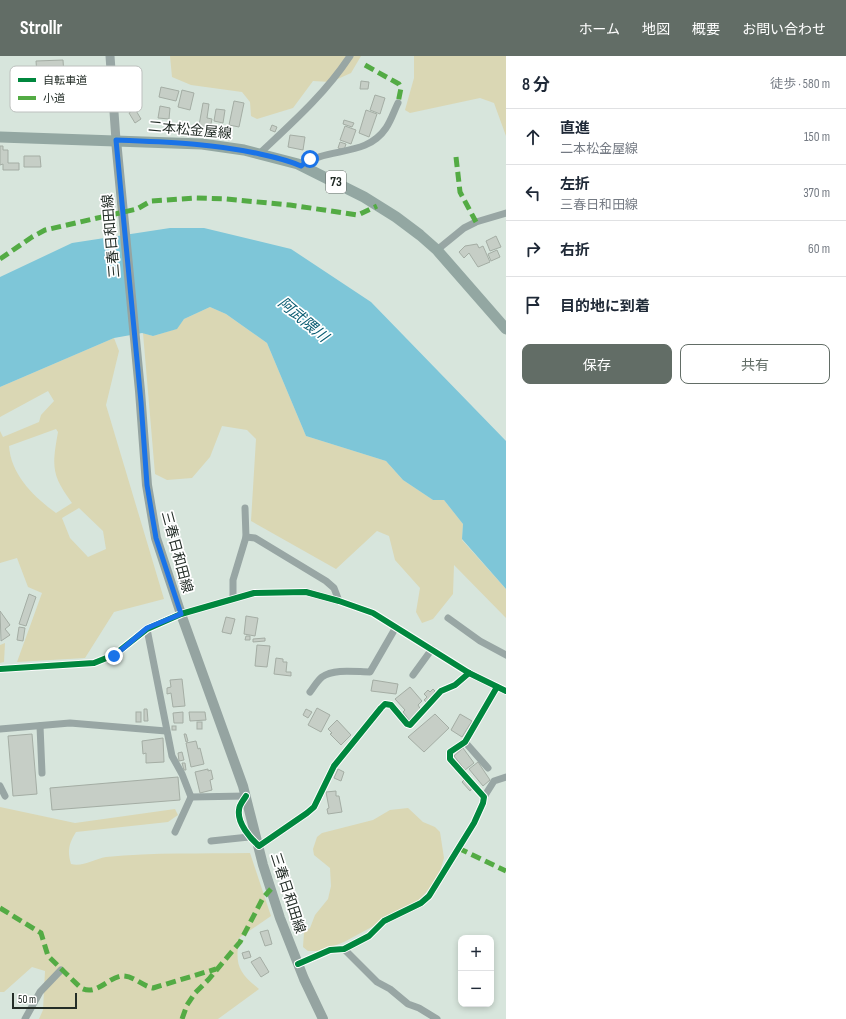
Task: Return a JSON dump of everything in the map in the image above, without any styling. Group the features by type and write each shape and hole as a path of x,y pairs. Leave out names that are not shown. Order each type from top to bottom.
{"main road":[{"name":"二本松金屋線","path":"0,137 202,144 259,154 301,166 357,193 396,217 437,250 504,323"},
{"name":"三春日和田線","path":"116,140 150,504 156,538 181,614 234,758 280,918 298,964 323,1019"}],"street":[{"path":"110,56 111,66"},
{"path":"259,154 318,97 337,76 350,56"},
{"path":"301,166 318,156 357,149 368,145 379,137 387,128 398,103"},
{"path":"114,112 116,140"},
{"path":"437,250 464,228 476,222 506,213"},
{"path":"233,598 233,580 246,537 245,508"},
{"path":"246,537 255,538 326,581 334,588 339,600"},
{"path":"0,669 94,663 114,656 147,628 181,614 254,593 306,592 339,600 373,613 469,673 506,691"},
{"path":"448,618 480,641 506,655"},
{"path":"310,692 321,678 327,674 370,672 396,627"},
{"path":"147,628 172,756 182,774 191,797 175,832"},
{"path":"413,675 432,649"},
{"path":"246,796 240,806 239,816 249,837 259,846 314,807 334,766 385,704 391,705 407,724 410,725 441,692 456,685 469,673"},
{"path":"484,796 450,759 450,752 465,742 497,687"},
{"path":"0,729 70,723 166,731"},
{"path":"40,726 42,773"},
{"path":"465,742 488,768"},
{"path":"298,964 330,950 344,949 369,936 384,921 421,903 429,896 474,823 483,804 484,796 494,781 506,777"},
{"path":"0,786 5,796"},
{"path":"191,797 246,796"},
{"path":"211,841 249,837"},
{"path":"344,949 377,982 390,989 408,1004 419,1008 437,1019"},
{"path":"25,1019 40,992 61,970"}],"shaded area":[{"path":"170,56 361,56 351,73 331,82 313,81 293,108 257,119 251,116 250,102 242,92 191,85 172,77"},
{"path":"414,56 506,56 506,136 494,103 480,98 410,113 405,110 414,78"},
{"path":"210,307 226,314 267,343 306,436 386,461 403,480 433,500 444,500 463,524 462,540 506,589 506,618 454,565 453,594 433,619 422,623 416,612 420,588 395,560 389,536 377,531 336,569 251,521 256,439 247,430 222,426 210,457 192,478 167,480 155,474 143,333 153,336 176,329 184,319"},
{"path":"114,338 119,351 106,405 164,599 114,612 85,658 17,662 42,593 28,587 17,558 0,563 0,431 3,437 39,422 41,415 54,401 48,391 0,417 0,387","holes":["56,429 58,432 54,462 55,470 60,485 72,503 56,513 40,500 19,476 14,466 9,446","79,508 103,531 106,549 88,557 70,538 62,518"]},
{"path":"5,643 4,662 0,663 0,645"},
{"path":"0,807 75,823 175,809 178,815 168,822 76,832 69,847 71,864 75,865 84,864 106,857 124,855 250,853 271,916 239,938 237,955 242,973 259,989 218,1019 39,1019 43,1010 45,971 32,967 4,992 0,992"},
{"path":"408,808 423,822 435,827 440,832 444,858 438,878 418,902 344,942 321,951 308,951 303,947 304,932 310,928 315,915 328,899 331,886 330,868 314,855 313,849 317,837 322,833 373,820 390,810"}],"water":[{"name":"阿武隈川","path":"170,228 204,228 291,249 371,302 506,441 506,589 462,539 463,524 444,500 433,500 403,480 386,461 306,436 267,343 226,314 210,307 184,319 177,329 153,336 142,333 114,338 0,387 0,277 72,243"}],"building":[{"path":"63,60 63,66 36,66 36,61"},
{"path":"361,81 369,82 368,89 360,89"},
{"path":"161,87 179,91 176,101 159,97"},
{"path":"182,90 194,93 190,110 178,107"},
{"path":"375,95 385,98 380,114 370,110"},
{"path":"234,101 244,103 239,127 229,125"},
{"path":"203,103 209,104 207,118 212,119 209,133 198,131"},
{"path":"160,106 170,108 169,119 158,118"},
{"path":"216,109 225,110 223,123 214,121"},
{"path":"366,110 377,114 369,137 359,133"},
{"path":"137,112 141,119 135,123 129,113"},
{"path":"344,120 354,123 352,127 343,124"},
{"path":"272,125 277,127 275,132 270,130"},
{"path":"345,126 356,130 351,144 340,140"},
{"path":"290,135 305,137 303,150 288,147"},
{"path":"340,142 346,144 344,150 338,148"},
{"path":"0,146 3,146 3,150 8,150 8,163 19,163 19,170 3,170 3,164 0,165"},
{"path":"24,156 40,156 41,167 24,167"},
{"path":"496,236 501,247 490,251 486,241"},
{"path":"477,244 479,248 483,246 490,262 478,267 469,253 464,258 459,252 465,246"},
{"path":"497,250 500,257 491,261 488,254"},
{"path":"29,594 36,597 26,626 19,624"},
{"path":"0,611 10,625 5,629 10,635 1,641"},
{"path":"246,616 258,618 255,636 244,634"},
{"path":"226,617 235,619 231,634 222,632"},
{"path":"19,627 25,628 23,641 17,640"},
{"path":"246,636 250,636 250,640 245,640"},
{"path":"265,638 265,641 253,642 253,639"},
{"path":"257,645 270,646 267,667 255,666"},
{"path":"276,658 283,659 283,662 287,662 286,672 291,672 291,676 274,674"},
{"path":"182,679 185,706 173,707 171,693 167,694 167,688 171,687 170,680"},
{"path":"373,680 398,684 396,694 371,691"},
{"path":"410,687 422,701 418,705 421,710 409,720 403,712 405,710 395,699"},
{"path":"433,689 435,691 433,695 426,702 424,700 427,697 424,694 428,690 430,692"},
{"path":"317,708 330,715 321,732 308,725"},
{"path":"144,709 147,709 148,721 144,721"},
{"path":"306,709 312,712 308,718 303,715"},
{"path":"136,712 141,712 141,722 136,722"},
{"path":"183,712 183,723 174,723 173,713"},
{"path":"189,712 205,712 206,720 190,721"},
{"path":"435,714 449,728 424,752 408,737"},
{"path":"460,714 472,721 462,737 451,730"},
{"path":"337,720 351,735 341,745 330,734 332,733 328,729"},
{"path":"197,722 202,722 202,729 197,729"},
{"path":"172,726 176,726 176,730 172,730"},
{"path":"32,734 37,794 13,796 8,736"},
{"path":"184,734 186,734 188,741 186,742"},
{"path":"163,738 164,762 146,763 146,753 143,754 142,741"},
{"path":"196,741 198,749 200,748 204,764 191,767 186,743"},
{"path":"463,748 474,763 465,770 454,756"},
{"path":"182,752 184,760 179,761 178,753"},
{"path":"478,762 490,780 483,786 469,769"},
{"path":"182,763 185,763 186,770 184,770"},
{"path":"208,769 208,771 211,770 213,779 210,780 212,790 200,793 195,772"},
{"path":"338,769 344,772 341,781 334,778"},
{"path":"178,777 180,800 52,810 50,788"},
{"path":"464,780 472,788 470,791 462,782"},
{"path":"336,791 336,796 339,796 342,812 328,814 327,809 329,808 326,792"},
{"path":"268,930 272,944 265,946 260,932"},
{"path":"249,951 251,957 244,959 242,953"},
{"path":"260,957 269,972 261,977 251,962"}],"marked path":[{"path":"365,65 399,84 401,88 398,103"},
{"path":"456,157 460,192 476,222"},
{"path":"0,259 45,230 137,209 151,201 196,198 226,199 290,205 358,215 377,206"},
{"path":"458,848 506,871"},
{"path":"182,1019 187,1005 195,993 209,979 240,942 263,898 271,889"},
{"path":"0,908 41,933 48,956 81,988 86,990 96,989 121,976 130,977 153,988 216,969"}],"cycle path":[{"path":"0,669 94,663 114,655 147,629 181,614 254,593 306,592 339,601 373,613 469,673 506,691"},
{"path":"246,796 239,808 240,820 248,835 259,846 314,807 334,766 385,704 391,705 407,724 410,725 441,691 455,685 469,673"},
{"path":"298,964 330,950 344,949 369,936 384,921 421,903 429,896 474,823 483,803 484,797 450,759 450,752 465,742 497,687"}],"route":[{"path":"114,656 147,628 181,614 156,538 147,485 141,402 116,140 202,144 244,150 277,158 301,166 310,159"}]}
